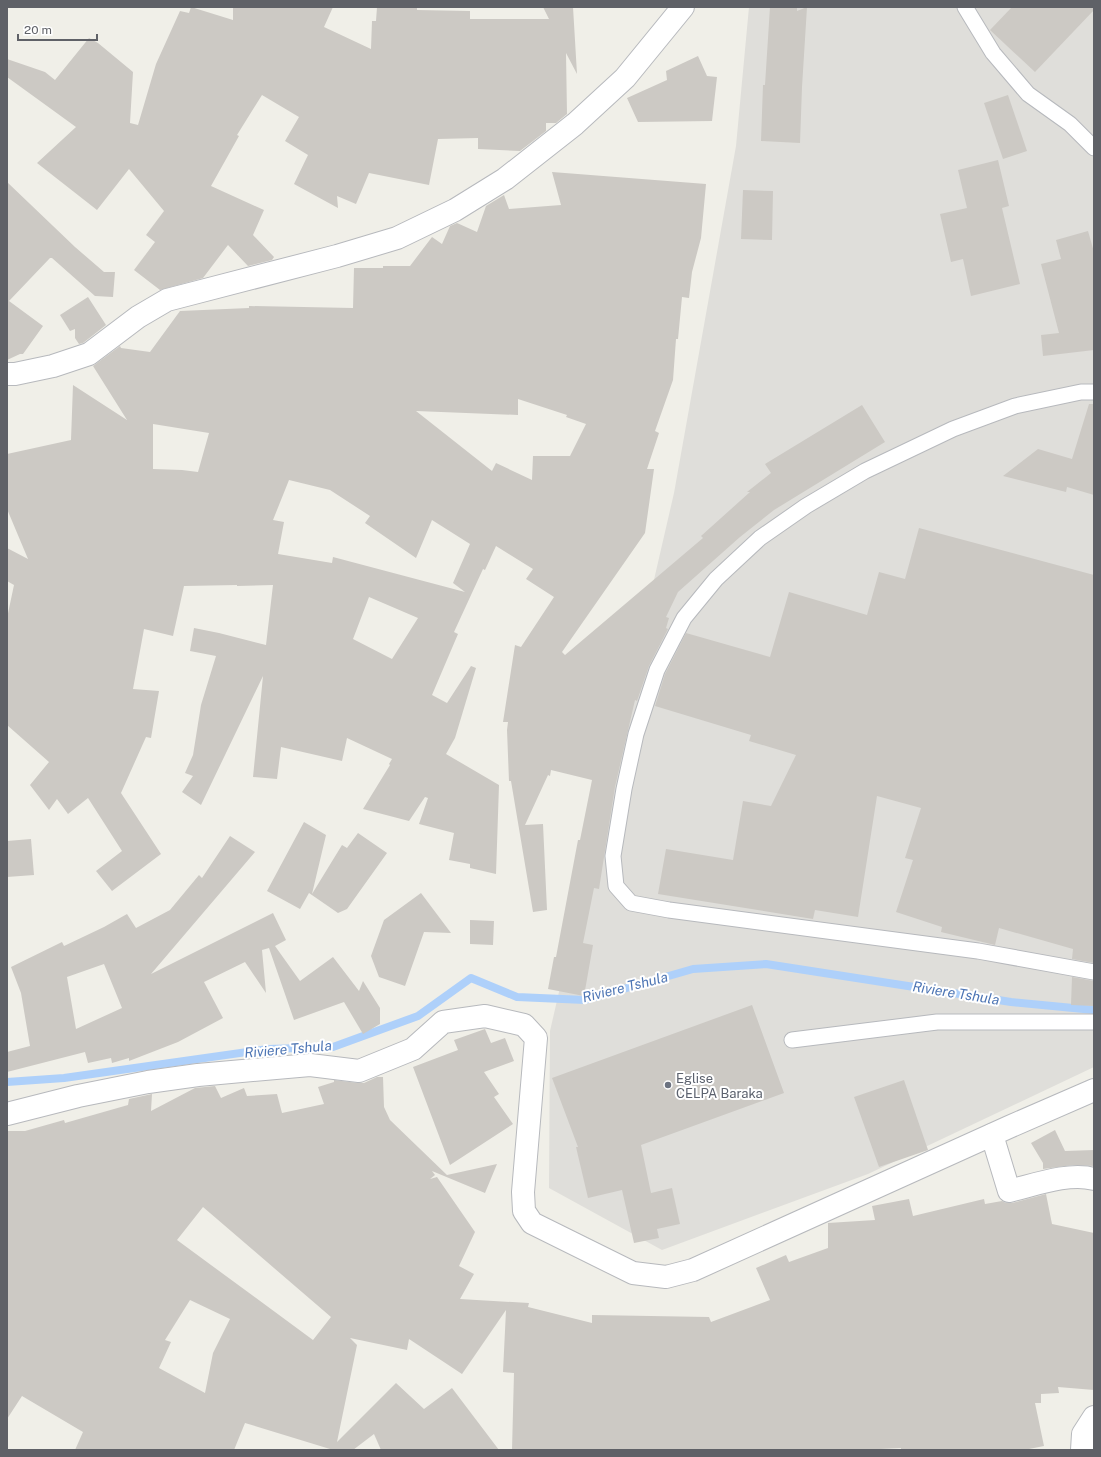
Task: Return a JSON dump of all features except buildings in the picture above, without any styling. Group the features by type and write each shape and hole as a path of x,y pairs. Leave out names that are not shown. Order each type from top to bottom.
{"street":[{"path":"7,374 15,374 53,366 89,354 138,317 167,300 337,256 397,238 455,210 505,179 575,124 625,78 683,7"},
{"path":"7,1114 86,1094 148,1082 198,1075 310,1066 360,1071 413,1049 443,1022 485,1016 524,1025 536,1038 523,1192 524,1211 532,1223 633,1273 666,1277 693,1270 1094,1090"},
{"path":"992,1135 1008,1191 1057,1179 1086,1177 1094,1179"},
{"path":"1082,1450 1083,1434 1094,1417"}],"lane":[{"path":"965,7 993,53 1028,94 1070,124 1094,148"},
{"path":"1094,392 1081,392 1015,406 953,429 865,471 806,506 760,538 716,579 684,618 657,670 636,734 624,789 613,856 616,886 631,904 978,951 1094,972"},
{"path":"792,1040 937,1022 1094,1022"}],"shaded area":[{"path":"749,7 1094,7 1094,1067 868,1174 662,1250 549,1188 550,1031 674,493 736,146"}],"waterway":[{"name":"Riviere Tshula","path":"7,1082 64,1078 268,1049 333,1047 418,1016 471,978 517,997 585,1000 693,969 766,964 1011,1002 1094,1010"}],"place":[{"name":"Eglise CELPA Baraka","path":"668,1085"}]}
